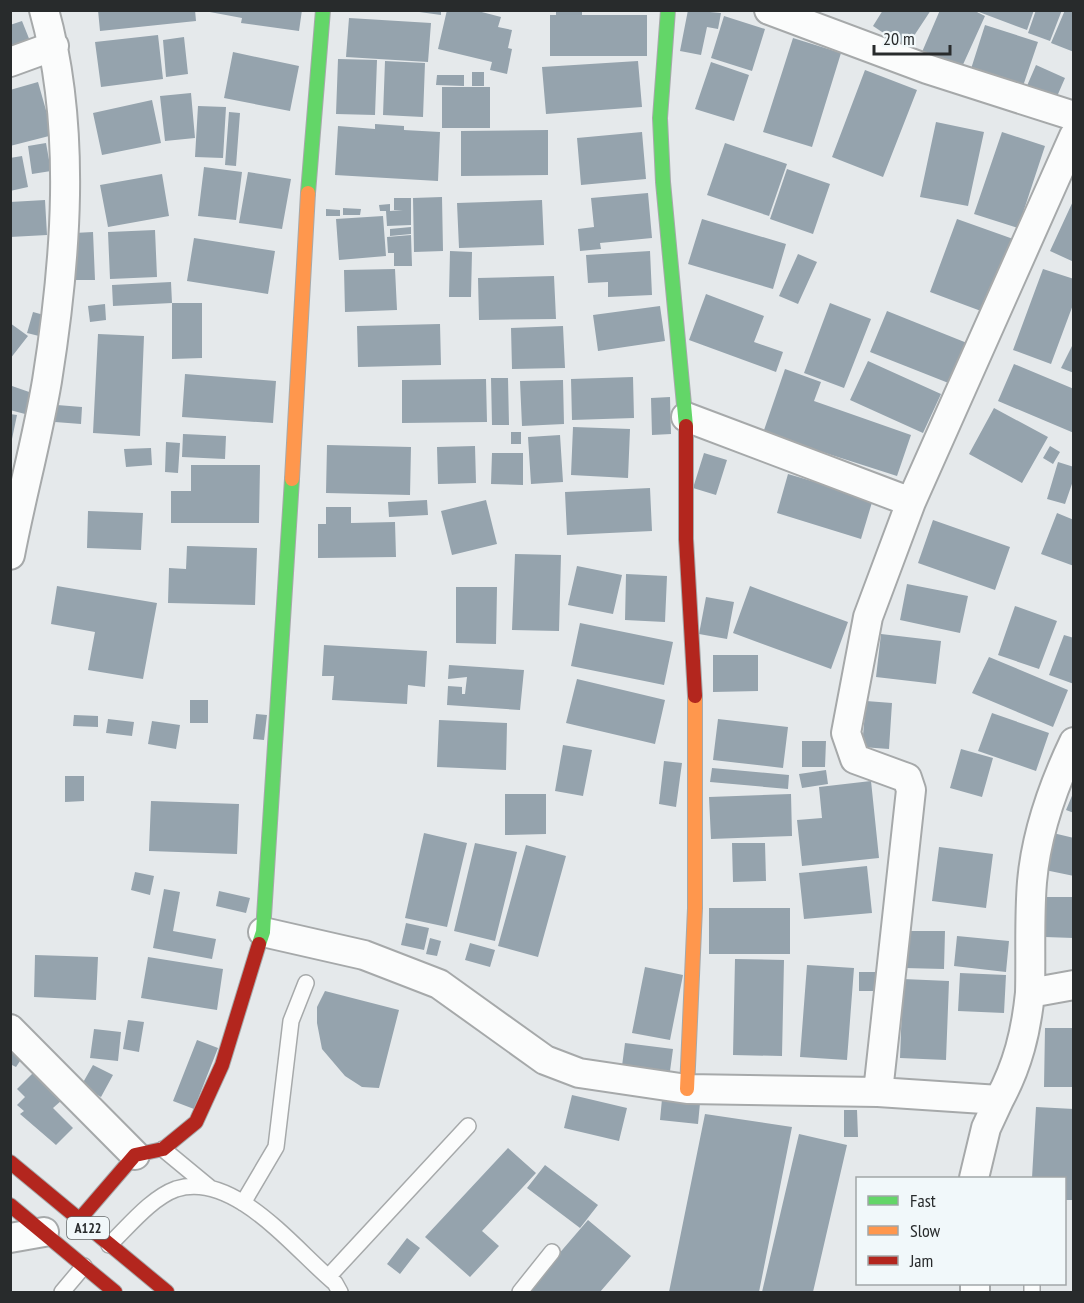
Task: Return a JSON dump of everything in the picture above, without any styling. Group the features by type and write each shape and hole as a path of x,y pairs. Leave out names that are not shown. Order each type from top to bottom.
{"main road":[{"path":"79,1220 135,1155 164,1149 196,1122 222,1065 263,932 300,362 309,162 323,10"},
{"path":"668,10 660,118 663,182 686,417 686,539 695,685 695,908 687,1089"},
{"name":"A122","path":"10,1162 167,1293"},
{"name":"A122","path":"10,1205 115,1293"}],"street":[{"path":"10,555 17,483 47,383 59,287 66,144 54,46 44,10"},
{"path":"769,10 927,69 1074,116"},
{"path":"10,62 54,46"},
{"path":"878,1092 911,789 907,778 855,759 846,733 868,617 911,502 1074,136"},
{"path":"686,417 911,502"},
{"path":"974,1177 986,1128 1015,1071 1026,1033 1030,993 1032,881 1041,834 1059,773 1074,742"},
{"path":"263,932 364,955 439,984 545,1060 579,1073 687,1089 878,1092 999,1100"},
{"path":"1030,993 1074,985"},
{"path":"10,1029 135,1155"},
{"path":"10,1238 44,1232"}],"lane":[{"path":"243,1203 276,1147 291,1021 306,983"},
{"path":"328,1277 468,1126"},
{"path":"164,1149 209,1187"},
{"path":"109,1245 158,1200 174,1190 194,1186 209,1187 225,1191 243,1203 328,1277 340,1293"},
{"path":"520,1293 552,1252"},
{"path":"62,1293 84,1266"}],"building":[{"path":"98,10 195,10 196,21 100,31"},
{"path":"199,10 302,10 299,31 241,23 242,18"},
{"path":"405,10 441,10 441,15"},
{"path":"447,10 474,10 501,17 498,27 512,30 508,48 512,49 507,74 490,70 492,62 438,49"},
{"path":"688,10 721,13 718,29 707,27 701,55 680,51"},
{"path":"883,10 931,10 906,48 873,26"},
{"path":"940,10 973,10 985,16 961,69 922,52"},
{"path":"980,10 1034,10 1027,30 979,12"},
{"path":"1036,10 1062,10 1050,41 1028,33"},
{"path":"1065,10 1074,10 1074,52 1051,43"},
{"path":"556,11 582,11 582,15 647,15 647,56 550,56 550,15 556,15"},
{"path":"724,16 765,29 752,71 711,58"},
{"path":"349,18 431,23 428,62 346,57"},
{"path":"22,21 30,41 10,48 10,25"},
{"path":"985,25 1038,42 1022,89 970,72"},
{"path":"158,35 163,79 101,87 95,42"},
{"path":"184,37 188,74 166,77 163,40"},
{"path":"793,38 841,53 812,147 763,132"},
{"path":"233,52 299,66 290,111 224,98"},
{"path":"338,59 377,60 375,115 336,114"},
{"path":"385,61 425,63 423,117 383,115"},
{"path":"638,61 642,107 546,114 542,67"},
{"path":"711,62 749,75 734,121 695,109"},
{"path":"1036,65 1065,78 1052,108 1023,95"},
{"path":"865,70 917,90 883,177 832,157"},
{"path":"472,72 484,72 484,86 472,86"},
{"path":"437,75 464,75 464,86 436,85"},
{"path":"38,82 53,135 10,146 10,90"},
{"path":"442,87 490,87 490,128 442,128"},
{"path":"191,93 195,138 165,141 160,96"},
{"path":"152,100 161,143 102,155 93,113"},
{"path":"198,106 226,107 223,158 195,157"},
{"path":"229,112 240,113 236,166 225,165"},
{"path":"936,122 984,132 968,206 920,197"},
{"path":"375,124 404,126 404,130 440,132 438,181 335,175 338,126 375,129"},
{"path":"548,130 548,175 461,176 461,131"},
{"path":"642,132 646,179 581,185 577,138"},
{"path":"1002,132 1045,146 1018,228 974,214"},
{"path":"46,143 51,171 32,174 28,146"},
{"path":"725,143 787,164 769,216 707,195"},
{"path":"22,156 28,187 10,191 10,158"},
{"path":"204,167 242,172 236,220 198,216"},
{"path":"787,169 830,184 813,234 770,219"},
{"path":"248,172 291,179 282,229 239,223"},
{"path":"162,174 169,216 108,227 100,185"},
{"path":"648,193 652,238 600,243 601,249 580,251 578,229 594,227 591,198"},
{"path":"442,197 443,251 414,252 413,198"},
{"path":"394,198 411,198 411,225 387,226 386,211 380,211 379,205 390,204 390,211 403,210 394,210"},
{"path":"1074,199 1074,262 1050,251"},
{"path":"45,200 47,235 10,237 10,202"},
{"path":"542,200 544,245 459,248 457,203"},
{"path":"343,208 361,209 360,215 343,215"},
{"path":"326,209 340,210 340,216 326,216"},
{"path":"383,216 386,256 339,260 336,219"},
{"path":"702,219 786,244 773,289 688,264"},
{"path":"957,219 1016,240 989,314 930,292"},
{"path":"411,227 411,234 390,236 390,229"},
{"path":"155,230 157,277 110,279 108,232"},
{"path":"93,232 95,280 76,280 74,233"},
{"path":"411,235 412,266 394,266 394,253 388,253 387,237"},
{"path":"194,238 275,251 268,294 187,281"},
{"path":"450,251 472,252 471,297 449,297"},
{"path":"650,251 652,295 608,297 608,282 588,283 586,255"},
{"path":"798,254 817,262 798,304 779,296"},
{"path":"395,269 397,310 345,312 344,270"},
{"path":"1043,269 1074,279 1074,302 1051,364 1013,350"},
{"path":"554,276 556,319 479,320 478,278"},
{"path":"171,282 172,303 113,306 112,285"},
{"path":"706,294 764,316 754,342 783,352 776,372 689,340"},
{"path":"172,303 202,303 202,358 172,359"},
{"path":"830,303 871,319 844,388 804,373"},
{"path":"105,304 106,320 90,322 88,306"},
{"path":"660,306 665,341 598,351 593,315"},
{"path":"887,311 967,343 951,384 870,352"},
{"path":"33,312 44,315 39,336 27,333"},
{"path":"10,323 28,336 10,359"},
{"path":"440,324 441,365 358,367 357,326"},
{"path":"563,326 565,368 512,369 511,328"},
{"path":"98,334 144,336 140,436 93,433"},
{"path":"1074,342 1074,373 1061,368"},
{"path":"868,361 941,394 923,433 850,400"},
{"path":"1014,364 1074,389 1074,433 998,401"},
{"path":"785,369 821,382 814,401 911,435 897,476 763,433"},
{"path":"185,374 276,381 273,423 182,417"},
{"path":"633,377 634,418 572,420 571,379"},
{"path":"491,378 508,378 509,425 492,425"},
{"path":"486,379 487,422 402,423 402,380"},
{"path":"563,380 564,424 522,426 520,381"},
{"path":"12,386 32,393 25,414 10,410"},
{"path":"670,397 671,434 652,435 651,398"},
{"path":"57,405 82,407 81,424 55,422"},
{"path":"994,408 1048,437 1022,483 969,454"},
{"path":"10,414 17,415 12,439 10,439"},
{"path":"573,427 630,429 628,478 571,475"},
{"path":"511,432 521,432 521,444 511,444"},
{"path":"183,434 226,436 225,459 182,457"},
{"path":"560,435 563,482 531,484 528,437"},
{"path":"166,442 180,443 178,473 165,472"},
{"path":"327,445 411,447 410,495 326,493"},
{"path":"475,446 476,483 438,484 437,447"},
{"path":"1050,446 1060,452 1053,464 1043,458"},
{"path":"151,448 152,465 126,467 124,449"},
{"path":"492,453 523,453 523,485 491,484"},
{"path":"704,453 727,460 716,495 693,488"},
{"path":"1058,462 1074,467 1074,478 1065,504 1047,499"},
{"path":"191,465 260,465 259,523 171,523 171,491 191,491"},
{"path":"788,474 873,499 861,539 777,513"},
{"path":"650,488 652,531 567,535 565,492"},
{"path":"427,500 428,515 389,517 388,502"},
{"path":"486,500 497,544 452,555 441,511"},
{"path":"326,507 351,507 351,523 395,522 396,557 318,558 318,524 326,524"},
{"path":"88,511 143,513 141,550 87,548"},
{"path":"1057,513 1074,520 1074,566 1041,554"},
{"path":"933,520 1010,547 995,590 918,563"},
{"path":"187,546 257,548 255,605 168,603 169,568 186,569"},
{"path":"515,554 561,555 559,631 512,630"},
{"path":"577,566 622,575 613,614 568,605"},
{"path":"626,574 667,576 665,622 625,620"},
{"path":"907,584 968,596 960,633 900,620"},
{"path":"57,586 157,603 143,679 88,670 95,632 51,624"},
{"path":"750,586 848,622 831,669 733,633"},
{"path":"456,587 497,587 496,644 456,643"},
{"path":"706,597 734,602 727,639 699,634"},
{"path":"1015,606 1057,621 1039,669 998,655"},
{"path":"580,623 673,642 664,685 571,666"},
{"path":"881,634 941,641 936,684 876,677"},
{"path":"1064,635 1074,638 1074,684 1049,675"},
{"path":"324,645 427,651 425,687 408,685 407,704 332,700 334,676 322,676"},
{"path":"713,655 758,655 758,691 713,692"},
{"path":"989,657 1068,690 1053,727 972,693"},
{"path":"449,665 524,670 520,710 447,705 448,686 462,687 462,694 465,694 467,677 448,679"},
{"path":"577,679 665,700 655,744 566,723"},
{"path":"190,700 208,700 208,723 190,723"},
{"path":"866,701 892,703 889,749 862,747"},
{"path":"992,713 1049,733 1036,771 978,751"},
{"path":"256,714 267,715 264,740 253,739"},
{"path":"74,715 98,716 98,727 73,726"},
{"path":"108,719 134,722 132,736 106,733"},
{"path":"718,719 788,727 783,768 713,760"},
{"path":"439,720 507,723 506,770 437,767"},
{"path":"152,721 180,725 176,749 148,744"},
{"path":"802,741 826,741 825,767 802,767"},
{"path":"563,745 592,750 583,796 555,791"},
{"path":"961,749 993,758 982,797 950,788"},
{"path":"664,761 682,763 676,807 659,804"},
{"path":"712,768 789,775 788,789 710,782"},
{"path":"826,770 828,784 802,788 799,774"},
{"path":"65,776 84,776 84,801 65,802"},
{"path":"871,781 879,858 802,866 797,820 822,818 819,787"},
{"path":"1074,791 1074,813 1066,810"},
{"path":"505,794 546,794 546,834 505,835"},
{"path":"791,794 792,836 711,839 709,797"},
{"path":"151,801 239,804 237,854 149,851"},
{"path":"424,833 467,843 447,927 405,918"},
{"path":"1053,833 1074,838 1074,876 1045,870"},
{"path":"475,843 517,852 495,941 454,931"},
{"path":"732,843 765,843 766,881 733,882"},
{"path":"526,845 566,856 538,957 498,946"},
{"path":"939,847 993,854 986,908 932,901"},
{"path":"867,866 872,913 804,919 799,873"},
{"path":"135,872 154,876 150,895 131,890"},
{"path":"164,889 180,892 173,931 216,939 212,959 153,948"},
{"path":"219,891 250,898 246,913 216,906"},
{"path":"1046,897 1074,897 1074,938 1045,937"},
{"path":"709,908 790,908 790,954 709,954"},
{"path":"406,923 429,928 424,950 401,945"},
{"path":"904,931 945,931 944,969 904,968"},
{"path":"957,936 1009,941 1006,972 954,966"},
{"path":"430,938 441,941 437,956 426,954"},
{"path":"470,943 495,950 490,967 465,960"},
{"path":"35,955 98,957 96,1000 34,997"},
{"path":"148,957 223,969 217,1010 141,998"},
{"path":"735,959 784,960 782,1056 733,1055"},
{"path":"807,965 854,968 847,1060 800,1057"},
{"path":"645,967 683,975 670,1040 632,1033"},
{"path":"859,972 877,972 877,991 859,991"},
{"path":"960,973 1006,975 1004,1013 958,1011"},
{"path":"903,979 949,981 946,1060 900,1058"},
{"path":"325,991 399,1010 379,1088 362,1087 345,1076 322,1049 317,1023 317,1007"},
{"path":"128,1020 144,1022 139,1052 123,1049"},
{"path":"1045,1028 1074,1028 1074,1087 1044,1087"},
{"path":"94,1029 121,1032 118,1061 90,1058"},
{"path":"197,1040 218,1048 194,1109 173,1101"},
{"path":"625,1043 673,1049 670,1071 622,1066"},
{"path":"10,1046 24,1055 16,1067 10,1064"},
{"path":"93,1065 113,1075 101,1097 81,1086"},
{"path":"34,1072 62,1100 53,1108 73,1128 56,1145 20,1114 24,1111 17,1105 25,1097 17,1089"},
{"path":"572,1095 627,1108 619,1141 564,1128"},
{"path":"662,1099 700,1103 698,1124 660,1120"},
{"path":"1036,1107 1074,1109 1074,1200 1066,1200 1066,1177 1032,1177"},
{"path":"844,1110 857,1110 858,1137 844,1137"},
{"path":"705,1114 792,1127 759,1292 669,1292"},
{"path":"799,1134 847,1145 813,1292 762,1292"},
{"path":"508,1148 536,1173 482,1231 499,1246 470,1277 425,1237"},
{"path":"545,1165 598,1205 580,1228 527,1188"},
{"path":"588,1220 631,1256 600,1292 526,1292"},
{"path":"407,1238 420,1248 400,1274 387,1264"}],"traffic: fast":[{"path":"308,193 323,10"},
{"path":"668,10 660,118 663,182 686,426"},
{"path":"259,944 263,932 292,479"}],"traffic: slow":[{"path":"292,479 308,193"},
{"path":"687,1089 695,908 695,696"}],"traffic: jam":[{"path":"686,426 686,539 695,696"},
{"path":"79,1220 135,1155 163,1149 196,1122 222,1065 259,944"},
{"path":"10,1162 167,1292"},
{"path":"10,1205 115,1292"}]}
